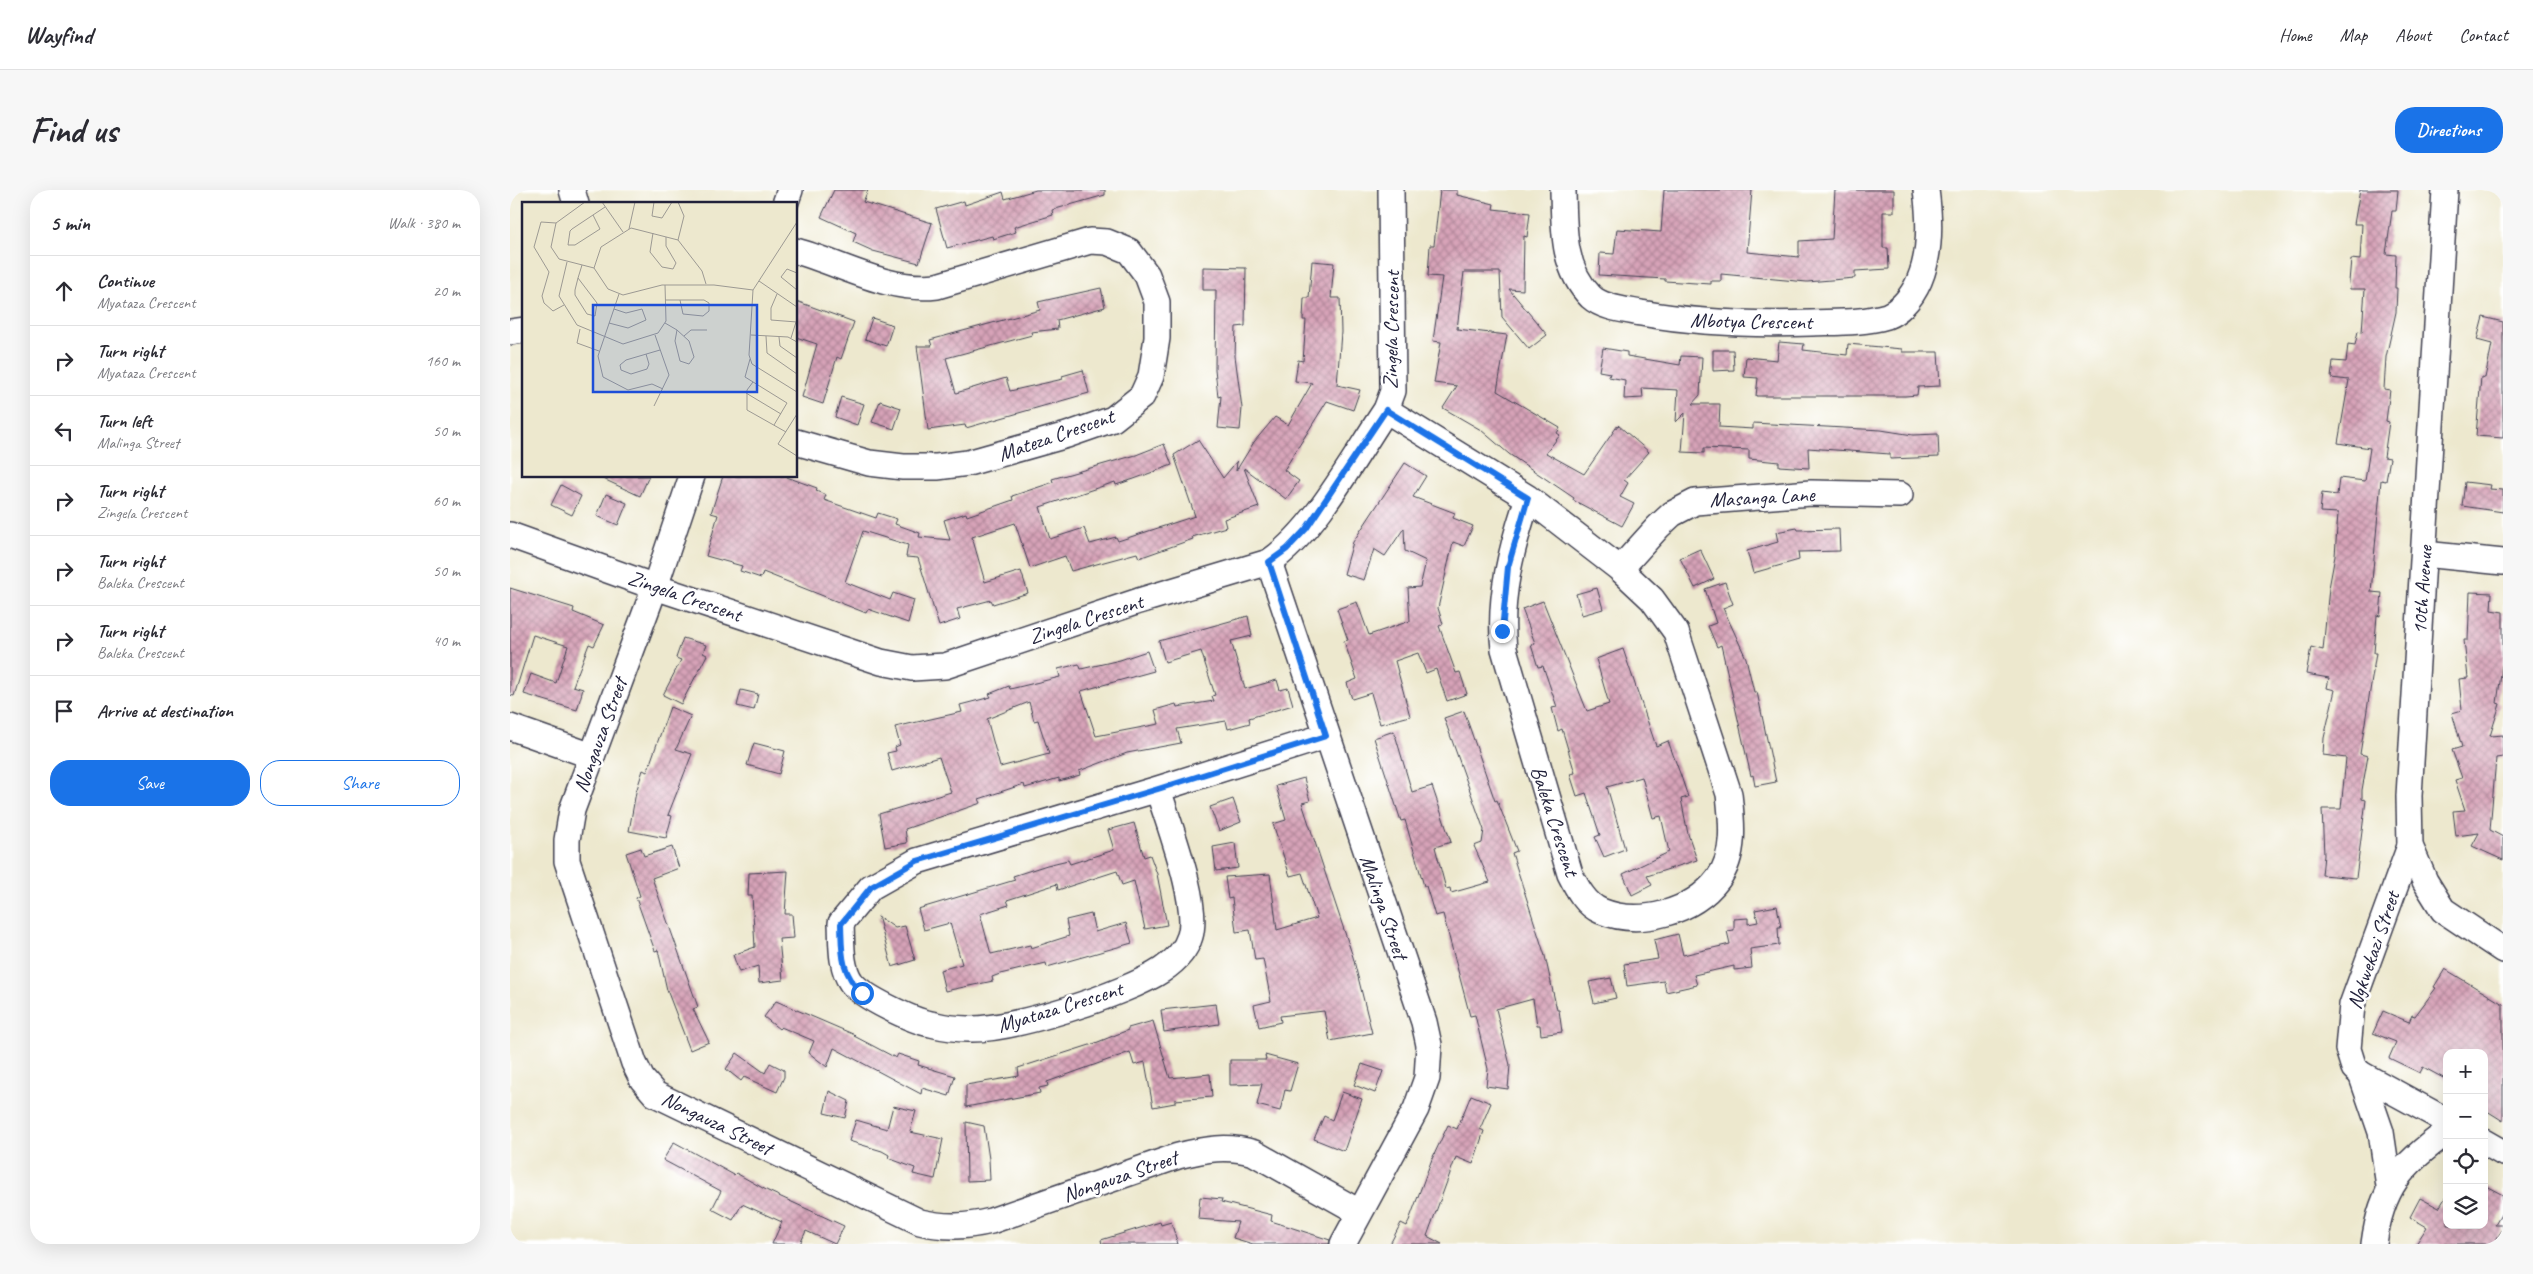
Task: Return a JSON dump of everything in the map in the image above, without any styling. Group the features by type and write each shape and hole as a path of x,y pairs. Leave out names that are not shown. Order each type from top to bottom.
{"street":[{"path":"786,202 790,190"},
{"name":"Zingela Crescent","path":"510,535 654,587 881,662 912,668 945,666 1139,601 1269,562 1287,549 1306,529 1386,410 1393,391 1391,190"},
{"name":"Mbotya Crescent","path":"1564,190 1569,260 1580,284 1593,298 1606,305 1684,320 1783,324 1866,319 1889,315 1903,305 1916,287 1927,252 1929,235 1926,190"},
{"name":"10th Avenue","path":"2445,190 2408,796 2410,846 2425,881 2443,910 2503,950"},
{"name":"Mateza Crescent","path":"798,252 900,286 919,288 937,286 1090,241 1107,242 1128,251 1147,275 1157,302 1158,320 1155,363 1142,396 1113,419 1066,435 968,463 937,467 903,467 870,463 798,443"},
{"name":"Baleka Crescent","path":"1386,410 1528,498 1620,569 1652,599 1676,632 1729,794 1732,820 1729,855 1719,878 1701,896 1682,906 1648,918 1628,918 1600,910 1580,893 1570,874 1544,793 1504,649 1502,631 1508,567 1528,498"},
{"name":"Nongauza Street","path":"691,478 654,587 572,810 567,840 567,861 634,1063 642,1079 654,1094 920,1222 940,1226 970,1226 991,1221 1178,1156 1202,1149 1224,1147 1239,1148 1254,1153 1360,1212"},
{"name":"Masanga Lane","path":"1620,569 1672,514 1695,502 1811,493 1900,495"},
{"path":"2424,554 2503,562"},
{"name":"Malinga Street","path":"1269,562 1326,736 1424,1022 1428,1045 1427,1078 1416,1109 1343,1244"},
{"path":"510,728 592,756"},
{"name":"Myataza Crescent","path":"1158,789 1186,881 1192,913 1191,933 1187,945 1162,970 1121,990 1022,1022 997,1028 968,1029 929,1024 862,993 851,982 842,959 841,924 871,887 917,861 1158,789 1326,736"},
{"name":"Ngkwekazi Street","path":"2390,1186 2381,1132 2361,1074 2354,1068 2348,1050 2352,1005 2410,846"},
{"path":"2361,1074 2443,1119"},
{"path":"2374,1244 2381,1208 2390,1186 2429,1145 2443,1135"},
{"path":"2488,1144 2503,1153"}],"building":[{"path":"834,190 868,190 863,202 932,223 919,263 873,251 853,242 856,233 821,217"},
{"path":"1036,190 1105,190 1105,195 1052,210 1053,215 1014,227 1016,232 993,239 992,236 947,248 936,209 964,201 965,205 1003,192 1005,199"},
{"path":"1440,190 1457,190 1457,195 1494,204 1493,209 1530,213 1527,237 1524,236 1523,290 1509,289 1547,335 1529,349 1502,317 1500,272 1464,272 1457,329 1507,335 1497,391 1560,428 1557,433 1560,435 1546,453 1584,474 1618,425 1649,452 1624,480 1628,483 1620,497 1634,504 1622,526 1573,500 1574,498 1509,454 1481,430 1443,408 1457,386 1434,383 1441,342 1433,341 1442,277 1428,276 1430,245 1434,245"},
{"path":"1664,190 1752,190 1747,252 1799,257 1799,241 1832,239 1835,190 1894,190 1894,212 1883,212 1883,248 1888,248 1889,269 1855,271 1855,278 1807,282 1721,274 1721,281 1711,281 1711,284 1599,275 1600,253 1614,254 1617,229 1661,232"},
{"path":"2360,190 2398,190 2396,211 2392,211 2386,254 2396,255 2395,288 2397,288 2396,312 2386,357 2384,389 2390,390 2386,421 2389,422 2384,457 2390,458 2386,481 2381,480 2371,592 2382,593 2380,616 2377,615 2374,653 2376,653 2360,754 2368,756 2362,790 2362,799 2366,800 2356,878 2322,875 2324,855 2322,809 2341,809 2346,758 2323,755 2324,738 2335,690 2327,688 2329,678 2306,674 2311,647 2323,650 2329,588 2335,556 2338,513 2320,512 2322,493 2337,495 2339,478 2365,481 2370,448 2338,443 2349,380 2331,378 2333,361 2346,362 2348,344 2355,345 2358,331 2362,332 2365,289 2350,289 2349,282 2351,259 2360,260 2362,224 2354,224"},
{"path":"1312,261 1334,263 1331,298 1340,298 1341,332 1337,385 1360,390 1353,410 1327,401 1284,470 1299,481 1286,499 1244,468 1259,507 1224,519 1226,527 1192,537 1193,539 1139,558 1137,553 1071,571 1065,556 1030,568 1015,523 972,537 985,582 1021,571 1028,593 993,604 991,600 957,609 960,619 939,626 918,558 906,557 908,545 863,531 845,582 890,600 893,593 914,600 908,623 868,609 866,613 763,572 761,578 740,571 742,566 706,556 718,515 711,513 722,478 790,478 817,488 816,491 826,495 824,500 876,518 878,513 897,519 895,524 920,533 919,537 950,540 944,520 966,513 967,516 1013,500 1012,496 1053,482 1052,479 1136,455 1164,444 1172,465 1116,485 1115,482 1040,507 1050,539 1084,528 1090,544 1116,537 1118,541 1195,516 1174,455 1198,440 1223,478 1237,461 1236,471 1254,442 1275,417 1288,425 1312,383 1295,381 1298,360 1303,361 1306,320 1303,320 1304,298 1309,298"},
{"path":"1203,267 1246,268 1245,326 1236,327 1235,356 1242,408 1240,430 1218,428 1221,396 1218,397 1215,369 1216,290 1203,290"},
{"path":"1101,288 1105,307 1057,320 1058,329 1031,332 1032,335 946,358 956,393 1006,378 1010,391 1063,379 1062,376 1083,370 1089,393 966,428 965,425 928,430 917,346 932,346 930,340 1040,310 1038,302"},
{"path":"798,302 854,322 841,359 837,357 823,404 802,397 817,344 798,338"},
{"path":"2483,317 2503,322 2503,438 2476,436 2481,377 2485,378 2492,344 2477,340"},
{"path":"872,318 893,325 886,346 865,339"},
{"path":"1779,342 1804,344 1803,350 1847,355 1848,344 1902,349 1902,352 1938,352 1940,386 1918,387 1917,395 1905,396 1756,396 1758,378 1744,377 1746,357 1777,360"},
{"path":"1603,348 1627,352 1627,356 1680,365 1681,356 1702,357 1700,395 1692,404 1720,404 1719,427 1753,429 1753,423 1881,430 1913,435 1938,434 1939,457 1890,459 1890,454 1808,448 1809,468 1779,466 1779,462 1749,459 1749,450 1704,448 1704,453 1682,452 1685,413 1676,422 1678,390 1642,388 1643,398 1624,399 1625,380 1609,377 1610,373 1599,371"},
{"path":"1713,350 1733,350 1734,370 1713,371"},
{"path":"841,397 864,404 857,425 835,417"},
{"path":"880,401 901,408 894,429 872,422"},
{"path":"1405,463 1426,476 1413,497 1455,513 1453,518 1473,526 1464,546 1453,542 1438,608 1443,624 1439,626 1456,673 1460,672 1467,694 1447,701 1436,669 1426,673 1418,653 1395,661 1410,716 1380,724 1371,693 1352,699 1347,683 1357,679 1344,641 1348,640 1337,609 1357,602 1369,635 1410,621 1408,588 1420,587 1426,561 1405,551 1404,528 1385,556 1374,549 1364,580 1344,574 1353,542"},
{"path":"601,478 648,478 640,496"},
{"path":"2465,482 2491,485 2490,489 2503,490 2503,512 2462,506"},
{"path":"561,485 581,496 572,515 551,505"},
{"path":"606,494 627,503 618,525 597,516"},
{"path":"1797,528 1798,530 1839,529 1840,551 1798,552 1799,560 1753,573 1747,551 1778,542 1776,532"},
{"path":"1700,549 1714,579 1695,588 1680,558"},
{"path":"1725,582 1733,604 1723,608 1746,658 1754,692 1757,692 1776,782 1755,786 1753,775 1751,776 1721,645 1717,647 1708,626 1716,623 1705,589"},
{"path":"510,588 574,608 573,612 604,625 594,646 589,644 573,686 583,689 577,710 524,694 531,674 556,683 568,646 533,635 514,696 510,695"},
{"path":"1597,588 1603,609 1582,615 1576,594"},
{"path":"2470,592 2492,593 2491,610 2503,612 2503,660 2497,703 2500,704 2490,736 2503,735 2503,757 2496,758 2490,830 2503,837 2503,860 2472,846 2479,833 2456,836 2453,811 2465,810 2455,780 2462,778 2452,750 2462,747 2452,713 2462,710 2459,679 2468,678 2464,640 2468,640"},
{"path":"1543,601 1587,711 1609,704 1596,659 1623,649 1656,746 1668,741 1688,797 1681,799 1688,834 1697,860 1647,876 1652,885 1632,895 1623,874 1669,852 1661,816 1653,818 1642,777 1607,787 1625,849 1604,857 1595,837 1600,835 1586,793 1577,796 1570,774 1575,773 1562,729 1558,731 1552,708 1557,707 1543,666 1538,667 1531,645 1535,643 1522,609"},
{"path":"1248,616 1252,636 1231,641 1245,689 1277,680 1280,690 1288,688 1293,705 1249,718 1250,723 1228,729 1226,721 1177,729 1181,743 1127,753 1079,771 1080,775 1059,781 1059,778 1025,788 1024,784 979,799 981,803 905,829 907,843 885,847 879,814 951,792 939,757 892,771 887,753 896,751 895,747 900,745 895,727 962,712 960,705 991,697 989,694 1009,686 1010,689 1060,677 1058,669 1079,664 1081,669 1120,660 1147,651 1154,671 1081,691 1096,736 1159,724 1155,710 1176,704 1177,707 1214,701 1212,696 1215,695 1201,651 1165,662 1159,641","holes":["1029,702 1034,721 1038,720 1049,754 1000,767 987,719"]},
{"path":"683,638 706,645 703,653 707,655 681,704 663,695 681,660 676,658"},
{"path":"741,690 758,694 754,710 737,706"},
{"path":"670,707 691,716 676,749 692,754 668,815 672,816 666,838 629,831 636,792 643,770 647,772"},
{"path":"1464,711 1495,801 1497,800 1517,851 1512,853 1545,956 1557,1010 1559,1010 1562,1032 1541,1035 1540,1025 1537,1025 1533,999 1496,1009 1510,1065 1508,1089 1486,1086 1488,1069 1475,1015 1470,1016 1443,914 1435,916 1426,886 1424,886 1405,820 1401,821 1374,738 1394,731 1412,792 1432,786 1451,842 1435,847 1446,889 1450,888 1451,893 1490,882 1474,846 1482,843 1484,830 1444,718"},
{"path":"754,743 785,751 779,774 747,765"},
{"path":"1304,778 1310,801 1302,803 1353,957 1372,1033 1330,1041 1324,1011 1280,1016 1281,1022 1259,1027 1254,1005 1271,1001 1263,959 1255,960 1250,930 1236,932 1232,898 1228,899 1225,877 1270,874 1277,930 1317,918 1302,873 1290,876 1273,824 1286,820 1276,786"},
{"path":"1233,799 1241,822 1219,831 1210,807"},
{"path":"1134,823 1144,857 1150,855 1157,874 1167,925 1145,929 1134,881 1122,885 1117,871 1058,890 1057,884 1007,900 1009,905 980,914 991,954 1030,945 1031,948 1069,936 1066,920 1091,914 1095,932 1126,923 1132,943 1047,967 1046,963 1000,974 992,977 993,981 945,991 940,970 962,964 950,923 924,930 918,909 1015,880 1013,876 1047,865 1068,860 1070,864 1114,850 1108,830"},
{"path":"1235,843 1238,868 1216,871 1213,847"},
{"path":"672,847 679,868 652,878 698,1007 693,1009 709,1042 690,1050 667,990 658,950 655,951 636,898 640,896 626,853 641,848 644,856"},
{"path":"788,871 785,914 792,914 794,938 779,939 783,980 759,983 758,966 739,972 733,955 755,947 752,896 748,896 749,873"},
{"path":"1777,906 1781,927 1778,927 1779,945 1750,949 1752,968 1734,970 1734,966 1694,975 1697,985 1666,992 1664,981 1627,986 1624,964 1658,959 1654,940 1678,934 1683,955 1730,944 1727,931 1734,930 1734,919 1748,918 1748,924 1758,922 1755,910"},
{"path":"878,916 895,928 905,926 915,960 892,967"},
{"path":"2445,969 2503,1004 2503,1121 2488,1112 2488,1049 2443,1049 2443,1078 2423,1067 2420,1073 2389,1058 2396,1042 2373,1033 2383,1011 2409,1022 2412,1015 2415,1016 2436,988 2434,987"},
{"path":"1611,978 1616,998 1594,1003 1589,982"},
{"path":"776,1001 855,1035 896,1058 898,1054 919,1061 918,1065 955,1076 949,1096 922,1088 921,1094 834,1048 827,1067 809,1053 814,1041 781,1027 779,1029 764,1017"},
{"path":"1216,1004 1219,1024 1164,1032 1161,1010"},
{"path":"1153,1021 1170,1078 1210,1074 1212,1097 1175,1100 1175,1103 1153,1107 1145,1062 1134,1065 1130,1052 1047,1082 1048,1086 1039,1088 1040,1093 966,1107 966,1085 1019,1076 1018,1068 1093,1044 1128,1030 1128,1028"},
{"path":"737,1053 765,1073 770,1063 784,1070 784,1077 777,1092 744,1077 741,1081 726,1069"},
{"path":"1265,1055 1298,1064 1290,1091 1285,1090 1280,1111 1257,1105 1262,1084 1230,1085 1230,1060 1266,1060"},
{"path":"1362,1064 1383,1071 1375,1093 1354,1085"},
{"path":"829,1091 849,1101 845,1118 824,1113"},
{"path":"1342,1092 1362,1099 1344,1151 1314,1139 1324,1116 1332,1120"},
{"path":"1471,1095 1491,1103 1480,1129 1484,1131 1473,1164 1456,1157 1427,1236 1442,1244 1390,1244 1401,1223 1407,1226 1432,1159 1448,1125 1457,1129"},
{"path":"893,1106 916,1111 910,1132 943,1139 935,1179 913,1174 915,1168 888,1158 889,1155 882,1151 849,1141 856,1120 887,1129"},
{"path":"966,1122 984,1126 990,1180 967,1181"},
{"path":"674,1142 734,1175 736,1173 768,1191 844,1226 835,1244 806,1231 800,1244 772,1244 782,1222 742,1204 733,1220 712,1209 721,1191 663,1160"},
{"path":"2488,1187 2503,1195 2503,1211 2495,1225 2503,1225 2503,1229 2493,1244 2416,1244 2427,1227 2410,1217 2420,1198 2439,1208 2443,1202 2443,1229 2488,1229"},
{"path":"1200,1197 1222,1199 1221,1202 1272,1215 1271,1221 1330,1240 1329,1244 1253,1244 1233,1238 1238,1222 1198,1219"},
{"path":"1160,1222 1161,1225 1171,1222 1178,1244 1102,1244 1101,1240"}],"route":[{"path":"862,993 851,982 842,959 841,924 871,887 917,861 1158,789 1326,736 1269,562 1287,549 1306,529 1386,410 1528,498 1516,532 1508,567 1502,631"}]}
